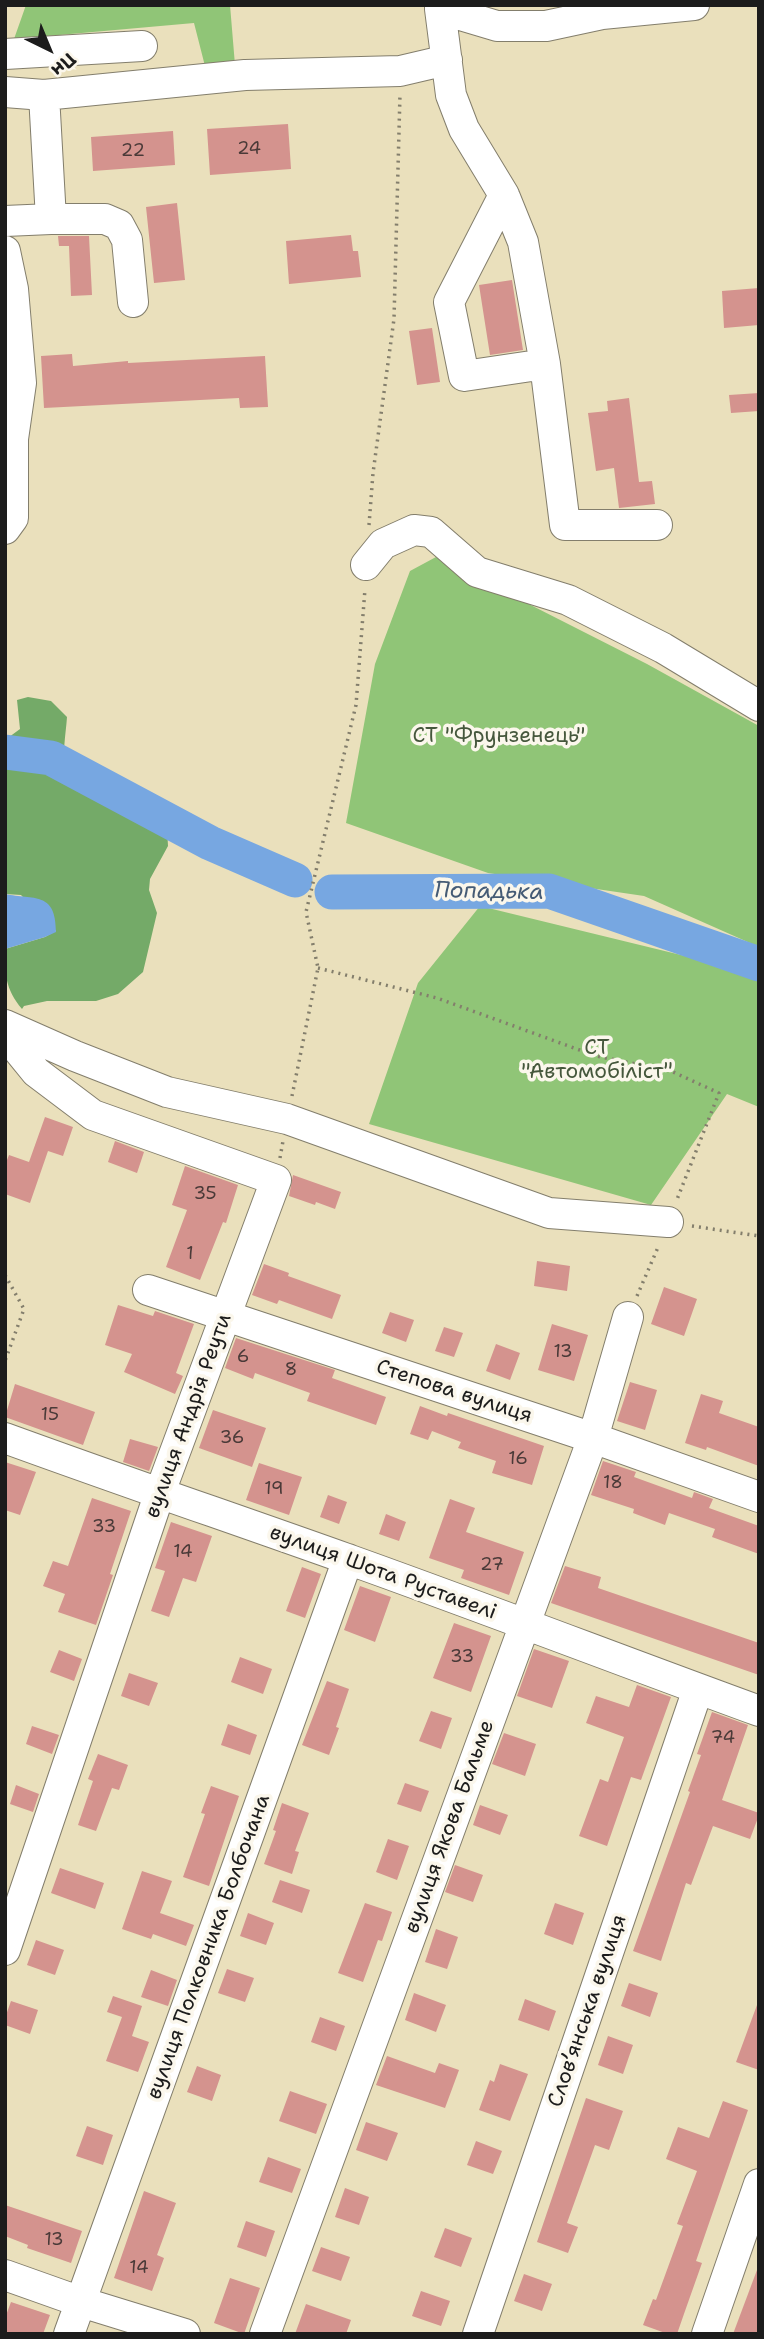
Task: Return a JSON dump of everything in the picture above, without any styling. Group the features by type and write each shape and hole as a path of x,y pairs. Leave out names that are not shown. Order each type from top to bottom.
{"street":[{"path":"657,525 565,525 545,364 523,242 504,195 464,129 451,95 440,7 497,26 545,26 602,14 694,5"},
{"path":"5,54 142,46"},
{"path":"5,92 44,95 245,75 400,71 447,60"},
{"path":"44,95 51,219"},
{"path":"504,195 449,302 464,376 545,364"},
{"path":"5,221 105,219 119,225 127,240 132,302"},
{"path":"5,251 13,289 20,383 9,439 13,518 5,529"},
{"path":"366,565 383,544 414,530 431,532 477,572 568,600 663,648 759,706"},
{"path":"5,1025 167,1092 287,1119 549,1213 668,1222"},
{"name":"вулиця Андрія Реути","path":"5,1034 36,1072 93,1115 276,1180 159,1494 5,1950"},
{"name":"Степова вулиця","path":"148,1290 593,1438 759,1497"},
{"name":"вулиця Якова Бальме","path":"265,2334 593,1438 628,1317"},
{"name":"вулиця Шота Руставелі","path":"5,1438 525,1623 759,1711"},
{"name":"вулиця Полковника Болбочана","path":"69,2334 348,1559"},
{"name":"Словʼянська вулиця","path":"478,2334 698,1689"},
{"path":"707,2334 759,2183"},
{"path":"5,2275 184,2334"}],"path":[{"path":"369,526 373,473 394,319 400,71"},
{"path":"287,1119 318,968 306,912 356,705 366,565"},
{"path":"318,968 437,998 596,1056 671,1071 719,1093"},
{"path":"668,1222 759,1236"},
{"path":"5,1275 23,1309 5,1361"}],"green space":[{"path":"26,5 230,5 235,65 206,70 194,23 14,39"},
{"name":"СТ \"Фрунзенець\"","path":"436,557 647,664 759,726 759,947 644,896 488,873 346,823 375,664 410,571"},
{"path":"28,697 51,701 67,717 64,759 71,780 85,790 135,797 166,810 168,846 150,879 149,890 157,913 143,972 118,994 96,1001 47,1001 24,1006 22,1009 7,981 5,949 56,931 21,895 5,894 5,740 20,729 17,700"},
{"name":"СТ \"Автомобіліст\"","path":"480,906 759,974 759,1107 727,1094 651,1205 369,1124 418,983"}],"water":[{"path":"5,894 34,898 48,904 55,919 56,932 5,949"}],"building":[{"path":"288,124 291,169 210,175 207,129"},
{"path":"173,131 175,165 93,171 91,137"},
{"path":"177,203 185,280 154,283 146,207"},
{"path":"351,235 353,251 358,251 361,277 289,284 286,241"},
{"path":"58,236 89,236 92,295 71,296 69,246 59,246"},
{"path":"512,280 523,350 490,355 479,285"},
{"path":"759,288 759,325 724,328 722,291"},
{"path":"432,328 440,382 417,385 409,331"},
{"path":"72,354 73,366 128,361 265,356 268,407 240,408 239,398 44,408 41,356"},
{"path":"759,393 759,411 731,413 729,395"},
{"path":"629,398 639,482 652,481 655,504 619,508 614,468 596,471 588,413 608,411 607,401"},
{"path":"45,1117 73,1127 63,1156 48,1151 30,1203 5,1194 5,1165 9,1155 29,1162"},
{"path":"115,1141 144,1152 137,1173 108,1162"},
{"path":"185,1166 238,1185 226,1223 223,1222 200,1280 166,1267 187,1210 172,1205"},
{"path":"293,1175 341,1192 335,1209 289,1196"},
{"path":"537,1261 570,1266 567,1291 534,1286"},
{"path":"264,1264 289,1273 288,1276 341,1295 332,1319 279,1300 277,1304 252,1295"},
{"path":"664,1287 697,1299 684,1336 651,1324"},
{"path":"118,1305 153,1316 155,1311 194,1324 176,1373 183,1376 175,1394 124,1372 132,1354 105,1345"},
{"path":"390,1312 414,1320 406,1342 382,1333"},
{"path":"552,1324 588,1335 574,1381 538,1370"},
{"path":"444,1327 463,1333 454,1357 435,1351"},
{"path":"236,1338 335,1370 332,1378 386,1397 376,1425 307,1401 310,1393 255,1373 253,1379 225,1368"},
{"path":"496,1344 520,1353 510,1380 486,1371"},
{"path":"630,1382 657,1390 645,1430 617,1421"},
{"path":"15,1384 95,1412 83,1445 5,1417"},
{"path":"701,1394 723,1401 719,1413 759,1427 759,1466 707,1447 706,1450 685,1443"},
{"path":"420,1406 544,1446 532,1485 492,1473 496,1461 458,1448 461,1442 432,1431 428,1440 410,1434"},
{"path":"213,1410 266,1428 252,1467 199,1448"},
{"path":"130,1439 158,1447 149,1471 123,1462"},
{"path":"603,1461 636,1472 634,1477 692,1498 694,1492 713,1499 709,1508 759,1526 759,1554 712,1537 715,1529 669,1513 665,1525 633,1513 634,1509 591,1495"},
{"path":"5,1462 36,1472 20,1515 5,1510"},
{"path":"259,1463 302,1477 289,1515 246,1500"},
{"path":"328,1495 347,1502 339,1524 320,1517"},
{"path":"92,1498 131,1511 96,1625 58,1612 65,1594 43,1586 53,1561 68,1566"},
{"path":"450,1499 475,1508 466,1532 524,1552 509,1595 461,1578 464,1570 429,1558"},
{"path":"386,1514 406,1522 399,1541 379,1534"},
{"path":"171,1522 212,1536 196,1582 183,1578 169,1617 151,1611 165,1571 155,1568"},
{"path":"565,1566 601,1577 598,1588 759,1643 759,1675 551,1603"},
{"path":"302,1567 321,1574 305,1618 286,1611"},
{"path":"360,1586 391,1597 375,1642 344,1630"},
{"path":"454,1623 491,1636 471,1692 433,1678"},
{"path":"534,1649 569,1661 552,1708 517,1696"},
{"path":"59,1650 82,1659 74,1681 50,1672"},
{"path":"240,1657 272,1669 263,1694 231,1682"},
{"path":"129,1673 158,1683 149,1706 121,1696"},
{"path":"327,1681 349,1689 329,1755 302,1745"},
{"path":"637,1685 671,1697 641,1780 631,1777 607,1846 579,1836 600,1779 608,1782 624,1737 586,1723 596,1696 629,1707"},
{"path":"431,1711 452,1718 441,1749 419,1741"},
{"path":"712,1712 748,1725 722,1800 759,1815 750,1839 713,1826 691,1885 686,1883 661,1961 633,1951 690,1792 688,1791 701,1755 697,1754"},
{"path":"228,1724 257,1735 250,1755 221,1745"},
{"path":"32,1726 59,1735 52,1754 26,1744"},
{"path":"504,1733 536,1744 525,1776 492,1764"},
{"path":"98,1754 128,1765 119,1790 112,1788 96,1831 78,1825 93,1781 88,1779"},
{"path":"405,1783 429,1791 421,1812 397,1804"},
{"path":"16,1785 39,1794 33,1812 10,1804"},
{"path":"211,1786 239,1796 209,1886 183,1877 205,1814 201,1813"},
{"path":"282,1803 309,1813 295,1851 299,1852 292,1874 264,1864 276,1831 273,1830"},
{"path":"480,1805 508,1815 500,1835 473,1825"},
{"path":"388,1839 409,1846 397,1880 376,1872"},
{"path":"455,1865 483,1875 473,1902 445,1892"},
{"path":"60,1868 104,1883 95,1909 51,1893"},
{"path":"142,1871 172,1881 160,1913 194,1925 186,1946 153,1934 151,1939 122,1929"},
{"path":"280,1880 310,1890 302,1913 272,1902"},
{"path":"365,1903 392,1912 382,1941 378,1940 363,1982 338,1973"},
{"path":"555,1903 584,1913 573,1945 544,1934"},
{"path":"248,1913 274,1923 266,1945 240,1936"},
{"path":"436,1929 458,1937 447,1969 425,1962"},
{"path":"36,1940 64,1950 55,1975 27,1965"},
{"path":"227,1969 254,1978 245,2002 218,1993"},
{"path":"151,1970 177,1980 168,2006 141,1997"},
{"path":"629,1983 658,1993 650,2017 621,2006"},
{"path":"414,1993 446,2005 436,2032 405,2020"},
{"path":"113,1996 142,2006 132,2036 149,2042 138,2072 106,2061 122,2017 107,2012"},
{"path":"525,1999 556,2011 549,2031 518,2020"},
{"path":"11,2001 38,2010 30,2034 5,2025"},
{"path":"759,2005 759,2070 736,2062"},
{"path":"320,2017 345,2026 336,2051 311,2042"},
{"path":"608,2036 633,2045 623,2074 598,2065"},
{"path":"387,2056 435,2073 439,2063 459,2070 445,2108 376,2085"},
{"path":"500,2064 528,2074 510,2121 479,2110 490,2080 494,2082"},
{"path":"197,2066 221,2075 212,2101 187,2092"},
{"path":"290,2091 327,2104 316,2134 279,2121"},
{"path":"586,2098 623,2111 609,2150 595,2145 567,2223 578,2227 568,2253 537,2242"},
{"path":"723,2101 748,2110 696,2261 702,2263 677,2334 668,2334 643,2325 653,2299 656,2300 683,2226 677,2224 697,2171 666,2159 678,2127 709,2138"},
{"path":"366,2122 398,2133 387,2161 356,2150"},
{"path":"87,2126 113,2135 103,2165 76,2156"},
{"path":"476,2141 502,2151 493,2174 467,2165"},
{"path":"268,2157 301,2169 292,2193 259,2182"},
{"path":"345,2188 369,2197 359,2225 335,2217"},
{"path":"144,2191 176,2203 157,2255 164,2258 152,2291 114,2278"},
{"path":"5,2205 82,2231 71,2263 27,2248 28,2245 5,2236"},
{"path":"246,2221 275,2231 266,2257 237,2247"},
{"path":"445,2228 472,2238 461,2267 434,2257"},
{"path":"321,2247 350,2257 341,2281 312,2271"},
{"path":"757,2270 759,2334 733,2334"},
{"path":"524,2274 552,2284 542,2311 514,2301"},
{"path":"230,2278 260,2288 244,2334 214,2323"},
{"path":"421,2291 450,2301 441,2326 412,2316"},
{"path":"11,2302 50,2315 43,2334 5,2334 5,2318"},
{"path":"306,2304 351,2320 346,2334 295,2334"}],"waterway":[{"name":"Попадька","path":"5,752 51,758 210,843 295,880"},
{"name":"Попадька","path":"332,892 549,891 759,964"}]}
